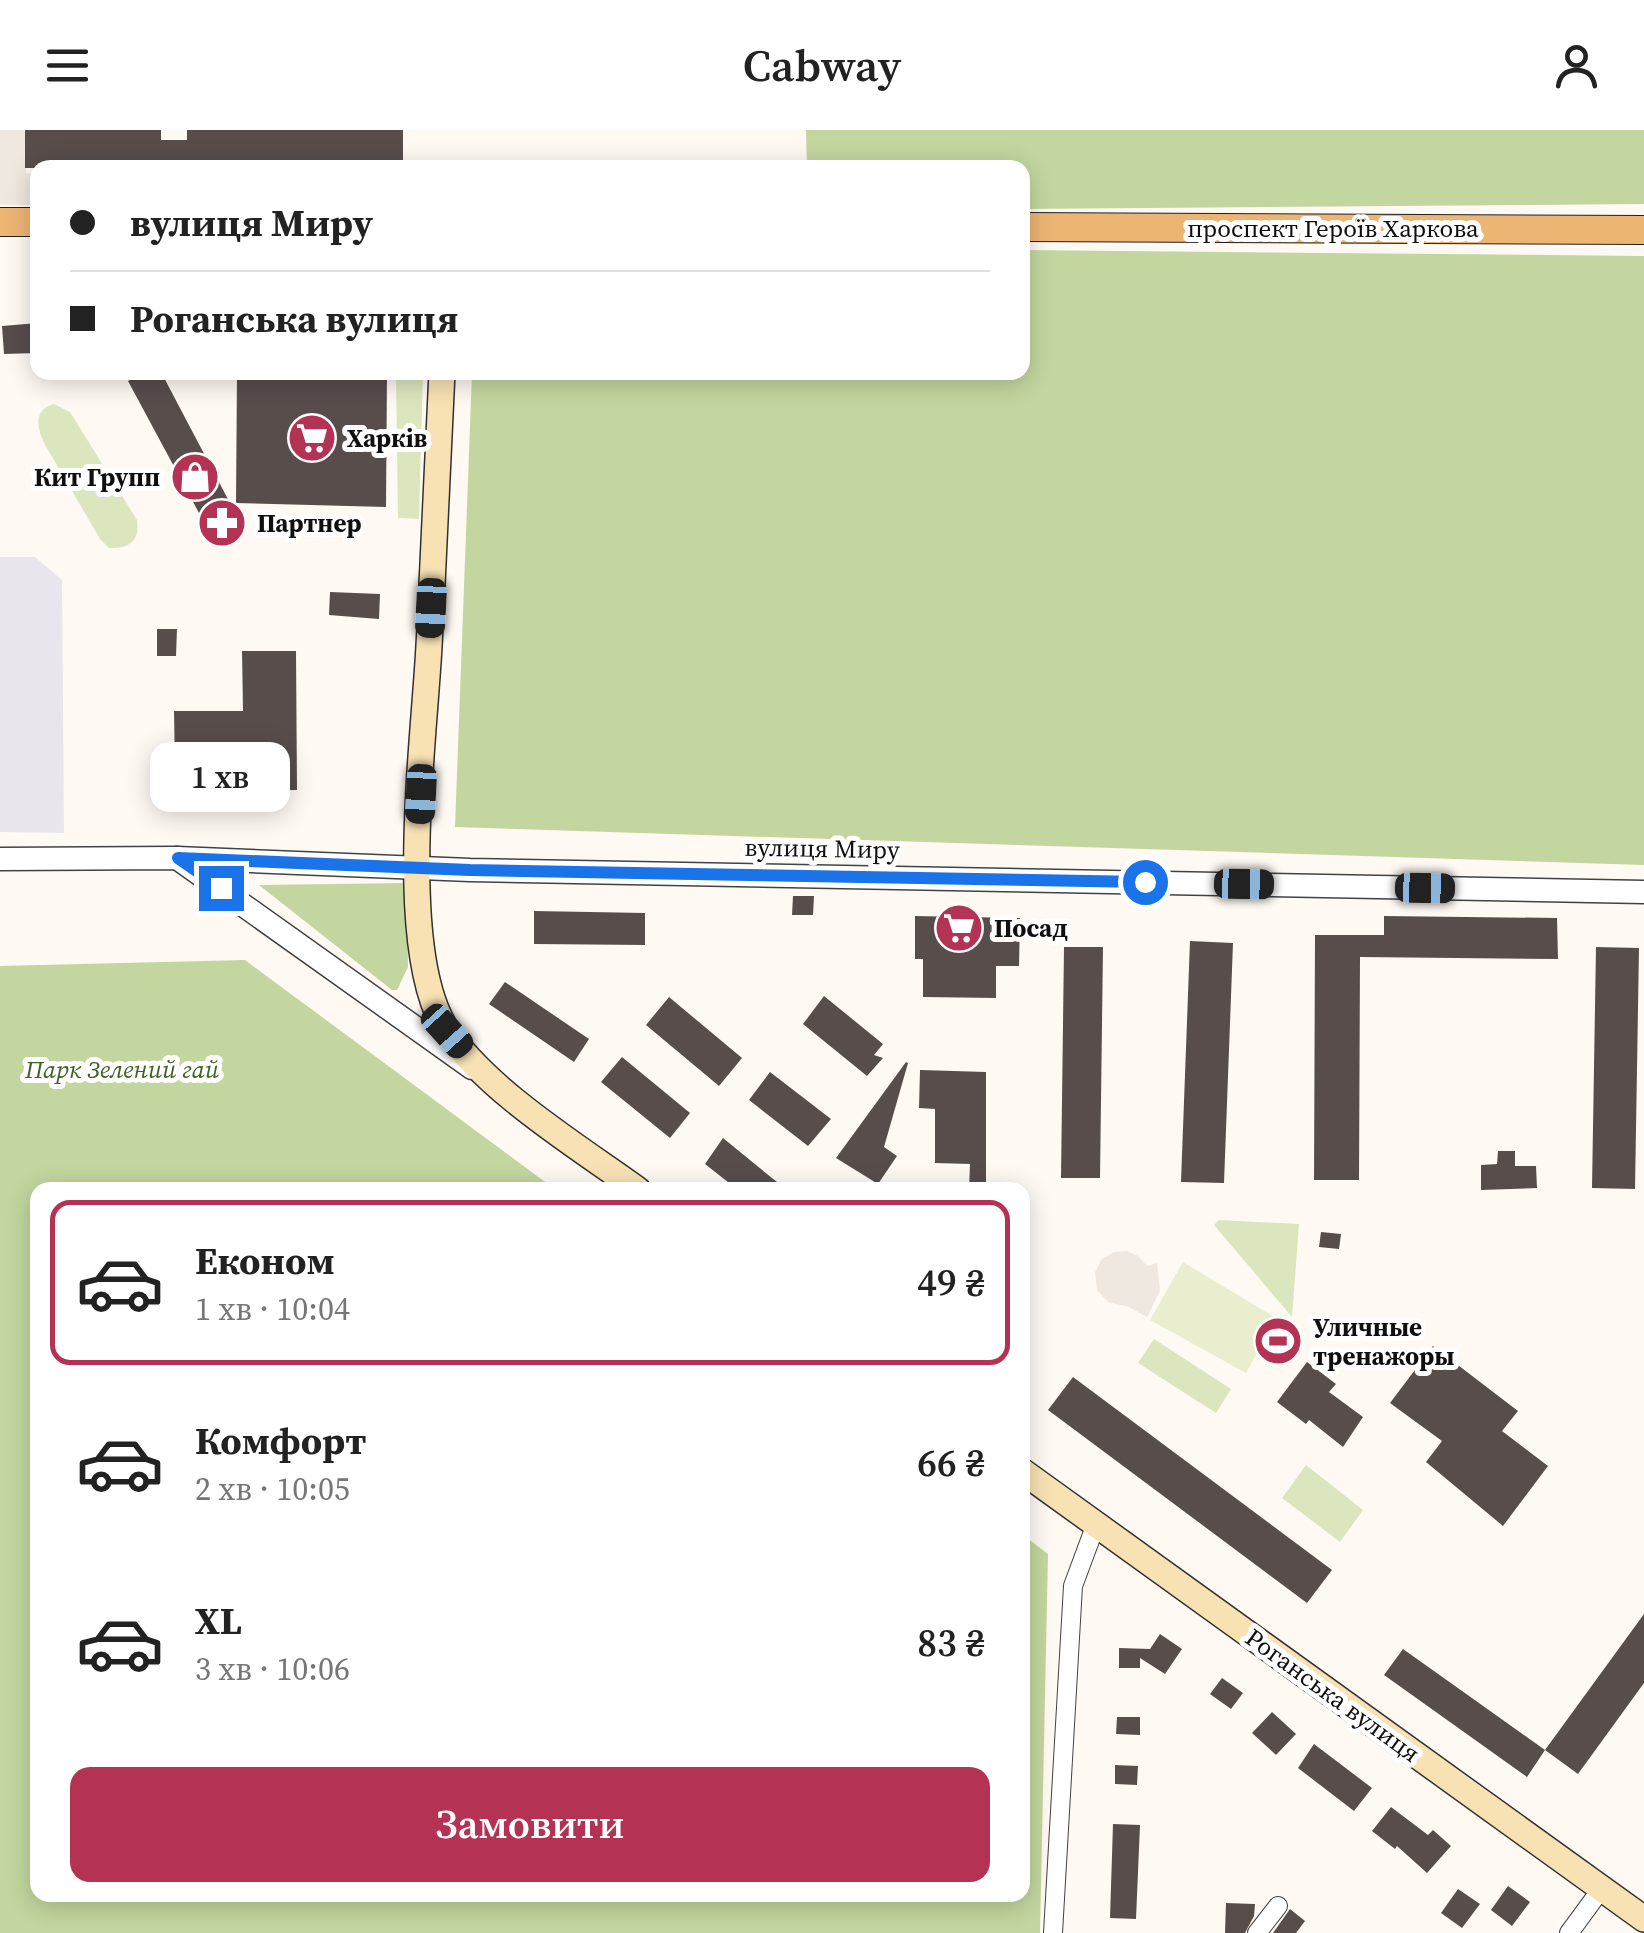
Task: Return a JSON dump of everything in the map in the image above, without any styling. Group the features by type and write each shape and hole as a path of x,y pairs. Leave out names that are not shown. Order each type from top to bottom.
{"main road":[{"path":"0,222 30,222"},
{"name":"проспект Героїв Харкова","path":"1030,227 1644,230"},
{"path":"442,380 417,867 430,997 447,1031 496,1086 627,1182"},
{"name":"Роганська вулиця","path":"1030,1477 1644,1919"}],"street":[{"name":"вулиця Миру","path":"0,859 178,858 417,867 1644,892"},
{"path":"178,858 496,1086"},
{"path":"1053,1933 1073,1586 1096,1524"},
{"path":"1569,1933 1602,1888"},
{"path":"1257,1933 1278,1906"}],"shaded area":[{"path":"0,130 25,130 30,205 0,205"},
{"path":"0,557 35,557 62,580 64,833 0,832"},
{"path":"1127,1251 1147,1266 1157,1263 1160,1291 1147,1317 1108,1302 1097,1290 1095,1272 1102,1259 1114,1252"}],"green space":[{"path":"806,130 1644,130 1644,204 1030,209 1030,160 807,160"},
{"path":"1030,250 1644,256 1644,865 455,827 472,380 1030,380"},
{"path":"396,380 423,380 419,519 398,518"},
{"path":"54,404 70,412 137,520 137,533 128,545 109,548 100,539 44,443 40,415"},
{"path":"407,883 408,967 397,990 392,990 259,885"},
{"name":"Парк Зелений гай","path":"245,960 545,1182 30,1182 30,1902 1030,1902 1030,1540 1048,1554 1040,1933 0,1933 0,966"},
{"path":"1219,1220 1299,1224 1292,1317 1214,1225"},
{"path":"1183,1262 1276,1318 1246,1373 1150,1320"},
{"name":"Уличные тренажоры","path":"1277,1322 1292,1332 1281,1362 1262,1350"},
{"path":"1154,1339 1231,1389 1216,1413 1138,1363"},
{"path":"1306,1465 1363,1510 1340,1542 1282,1498"}],"building":[{"path":"25,130 161,130 161,140 187,140 187,130 403,130 403,160 30,160 30,168 25,168"},
{"path":"30,324 30,353 4,354 2,326"},
{"path":"165,380 230,503 241,532 221,542 206,509 199,513 128,381"},
{"name":"Харків","path":"237,380 387,380 386,507 236,503"},
{"path":"330,592 380,594 379,619 329,615"},
{"path":"157,629 177,629 176,656 157,656"},
{"path":"242,651 296,651 297,790 238,791 238,770 175,770 174,711 243,711"},
{"path":"793,896 814,896 813,915 792,915"},
{"path":"534,911 645,913 645,945 534,944"},
{"path":"915,916 1020,918 1019,966 996,966 996,998 923,997 923,959 915,959"},
{"path":"1384,916 1557,918 1558,959 1360,957 1359,1180 1314,1180 1315,935 1384,935"},
{"path":"1190,941 1233,943 1224,1183 1181,1182"},
{"path":"1064,947 1103,947 1100,1178 1061,1178"},
{"path":"1596,947 1639,948 1635,1189 1592,1188"},
{"path":"505,982 589,1039 574,1062 489,1004"},
{"path":"824,996 883,1044 874,1055 883,1058 867,1076 803,1024"},
{"path":"669,997 742,1058 719,1086 646,1025"},
{"path":"622,1057 690,1113 670,1138 601,1082"},
{"path":"908,1063 884,1147 897,1156 879,1182 836,1158"},
{"path":"920,1070 986,1072 986,1182 969,1182 970,1164 935,1163 935,1109 919,1108"},
{"path":"770,1072 831,1119 808,1146 749,1100"},
{"path":"723,1138 777,1182 728,1182 705,1164"},
{"path":"1498,1151 1515,1151 1515,1166 1536,1166 1537,1188 1481,1190 1481,1165 1497,1164"},
{"path":"1321,1232 1341,1234 1339,1249 1319,1247"},
{"path":"1433,1346 1518,1411 1502,1431 1548,1466 1503,1526 1426,1462 1442,1441 1390,1403"},
{"path":"1307,1362 1336,1384 1329,1392 1363,1417 1343,1447 1309,1420 1306,1424 1277,1402"},
{"path":"1073,1377 1332,1570 1307,1603 1048,1410"},
{"path":"1644,1614 1644,1683 1578,1774 1545,1750"},
{"path":"1160,1634 1182,1649 1165,1674 1140,1658 1140,1668 1119,1668 1119,1648 1150,1649"},
{"path":"1403,1649 1545,1750 1527,1777 1384,1675"},
{"path":"1222,1678 1243,1693 1231,1709 1210,1694"},
{"path":"1272,1712 1296,1734 1276,1755 1252,1733"},
{"path":"1117,1717 1140,1717 1140,1735 1116,1734"},
{"path":"1314,1744 1372,1788 1354,1811 1298,1768"},
{"path":"1115,1765 1138,1766 1137,1785 1115,1784"},
{"path":"1391,1807 1428,1835 1433,1830 1451,1846 1427,1873 1397,1846 1395,1849 1372,1831"},
{"path":"1113,1824 1140,1825 1136,1919 1110,1918"},
{"path":"1508,1886 1530,1902 1512,1926 1491,1910"},
{"path":"1458,1889 1480,1904 1462,1928 1441,1913"},
{"path":"1226,1903 1255,1904 1245,1933 1225,1933"},
{"path":"1290,1909 1305,1921 1296,1933 1273,1933"}],"place":[{"name":"Харків","path":"312,438"},
{"name":"Кит Групп","path":"195,477"},
{"name":"Партнер","path":"222,523"},
{"name":"Посад","path":"959,928"},
{"name":"Уличные тренажоры","path":"1278,1341"}],"route":[{"path":"221,888 178,858 470,870 1145,882"}]}
